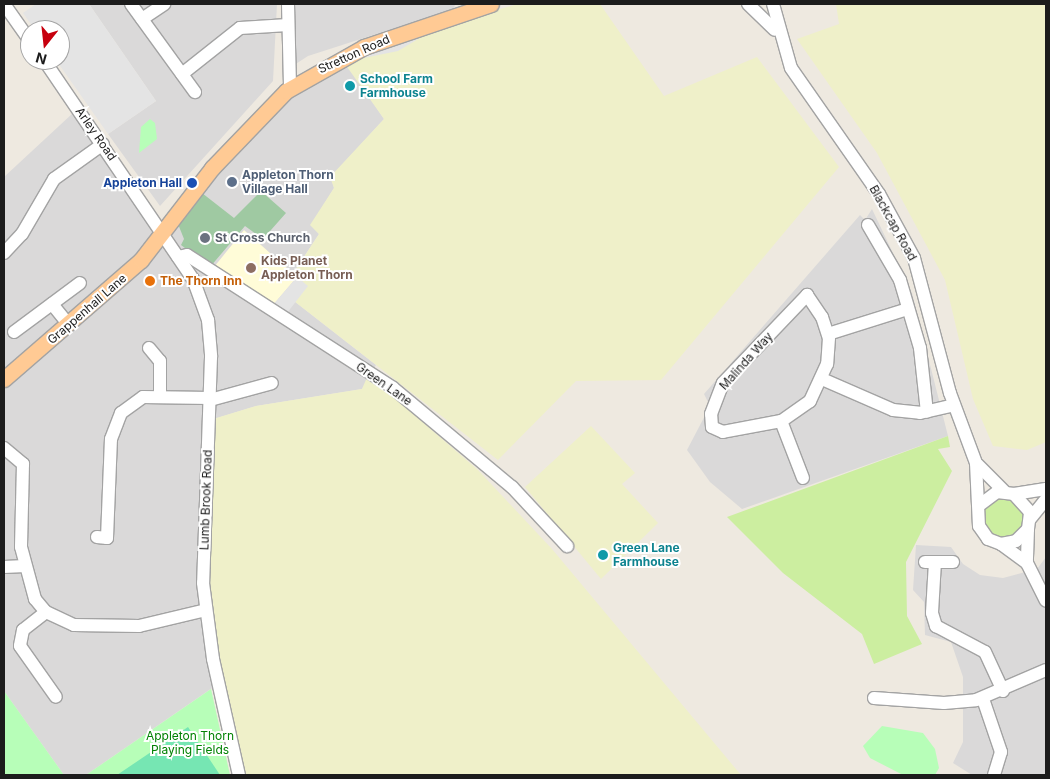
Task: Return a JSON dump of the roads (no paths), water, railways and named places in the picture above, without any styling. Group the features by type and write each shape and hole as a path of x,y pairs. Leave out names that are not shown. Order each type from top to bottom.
{"main road":[{"name":"Stretton Road","path":"164,233 212,168 290,88 364,47 491,4"},
{"name":"Grappenhall Lane","path":"4,379 141,260 164,233"}],"street":[{"path":"4,4 20,27"},
{"path":"130,4 195,92"},
{"path":"142,20 164,4"},
{"path":"288,4 290,88"},
{"name":"Blackcap Road","path":"748,4 777,32"},
{"name":"Blackcap Road","path":"773,4 777,32 791,68 879,194 914,258 954,405 976,463 981,504"},
{"path":"182,74 240,28 288,25"},
{"name":"Arley Road","path":"51,70 164,233"},
{"path":"4,253 22,234 54,179 103,144"},
{"path":"868,225 900,280 923,362 927,412"},
{"name":"Lumb Brook Road","path":"164,233 193,279 208,320 210,399 204,512 206,610 239,775"},
{"name":"Green Lane","path":"178,257 186,255 394,388 512,487 567,546"},
{"path":"14,333 80,283"},
{"name":"Malinda Way","path":"781,420 722,432 710,422 723,383 807,295 828,334"},
{"path":"52,304 69,324"},
{"path":"802,478 781,420 803,409 822,378 828,334 908,309"},
{"path":"149,348 160,361 160,396"},
{"path":"822,378 884,408 927,412 954,405"},
{"path":"97,537 107,538 114,426 131,403 160,396 210,399 272,383"},
{"path":"4,448 18,458 24,472 20,522 25,566 35,599 46,612 74,625 139,626 206,610"},
{"name":"Blackcap Road","path":"976,463 1009,492"},
{"path":"1046,489 991,495 981,504 979,526 988,539 1000,544 1027,563 1046,601"},
{"path":"1009,492 1026,504 1029,524 1027,563"},
{"path":"1000,544 1016,541 1046,499"},
{"path":"953,562 930,562 932,613 936,626 985,652 1003,691"},
{"path":"4,567 25,566"},
{"path":"46,612 24,630 20,646 54,701"},
{"path":"874,698 944,703 983,699 1046,670"},
{"path":"983,699 1001,752 994,775"}],"place":[{"name":"School Farm Farmhouse","path":"350,86"},
{"name":"Appleton Thorn Village Hall","path":"232,182"},
{"name":"Appleton Hall","path":"192,183"},
{"name":"St Cross Church","path":"205,238"},
{"name":"Kids Planet Appleton Thorn","path":"251,268"},
{"name":"The Thorn Inn","path":"150,281"},
{"name":"Green Lane Farmhouse","path":"603,555"}],"park label":[{"name":"Appleton Thorn Playing Fields","path":"190,743"}]}
